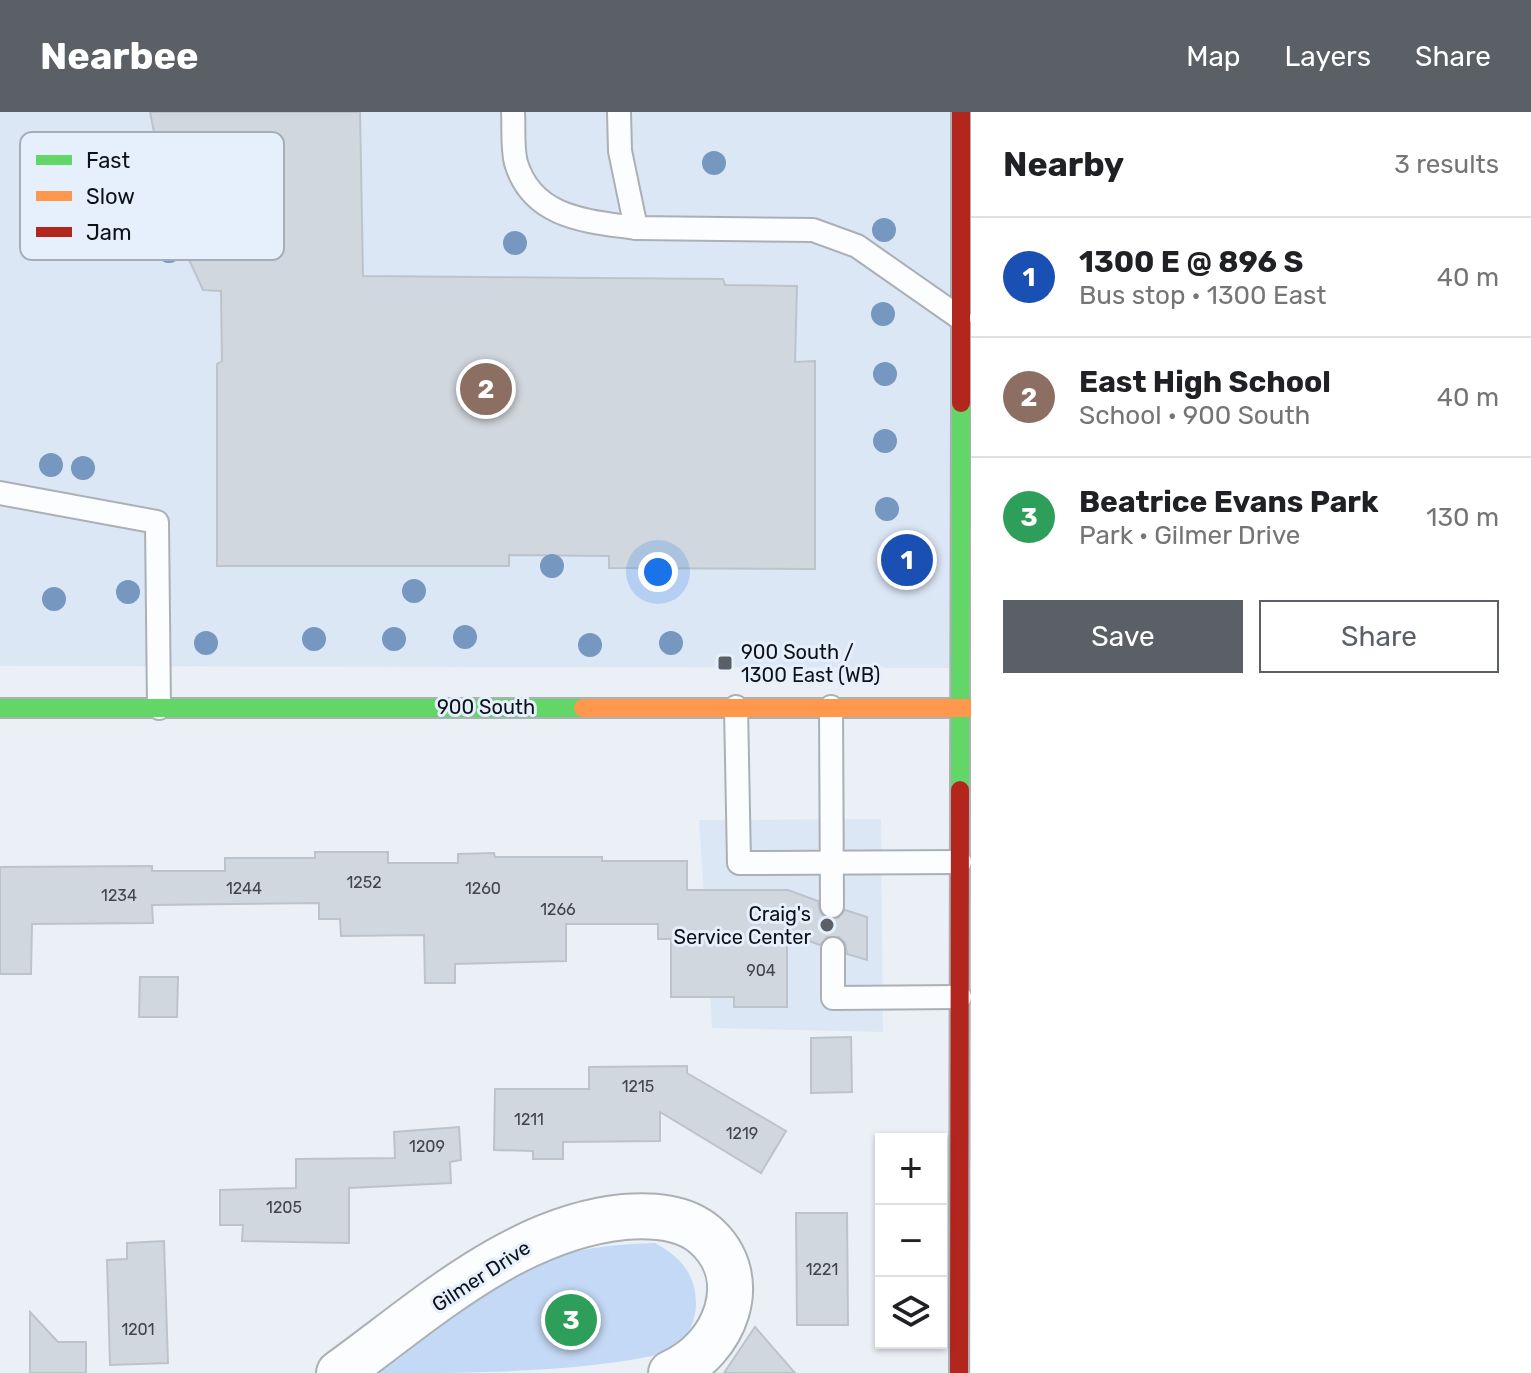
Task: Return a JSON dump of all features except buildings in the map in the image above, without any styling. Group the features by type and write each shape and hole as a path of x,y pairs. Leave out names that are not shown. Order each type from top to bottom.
{"main road":[{"path":"959,1373 960,862 966,708 960,318 961,112"},
{"name":"900 South","path":"0,708 966,708"}],"street":[{"name":"Gilmer Drive","path":"339,1373 470,1279 529,1243 566,1229 644,1216 684,1222 703,1233 716,1246 724,1265 727,1307 723,1329 700,1355 671,1373"}],"lane":[{"path":"513,112 517,164 542,204 579,220 636,228 813,230 857,246 960,318"},
{"path":"619,112 620,151 636,228"},
{"path":"0,493 157,522 159,708"},
{"path":"736,707 739,863 960,862"},
{"path":"831,707 832,906"},
{"path":"833,949 833,998 960,997"}],"shaded area":[{"path":"0,112 971,112 971,668 0,666"},
{"path":"881,819 883,1032 712,1028 699,820"},
{"path":"655,1243 685,1267 695,1294 693,1323 687,1335 673,1349 619,1362 551,1369 376,1373 486,1293 531,1266 590,1249"}],"traffic: fast":[{"path":"960,790 961,403"},
{"path":"0,708 583,708"}],"traffic: slow":[{"path":"583,708 971,708"}],"traffic: jam":[{"path":"961,112 961,403"},
{"path":"959,1373 960,790"}],"place":[{"name":"East High School","path":"486,389"},
{"name":"1300 E @ 896 S","path":"907,560"},
{"name":"900 South / 1300 East (WB)","path":"725,663"},
{"name":"Craig's Service Center","path":"827,925"},
{"name":"Beatrice Evans Park","path":"571,1320"}]}
